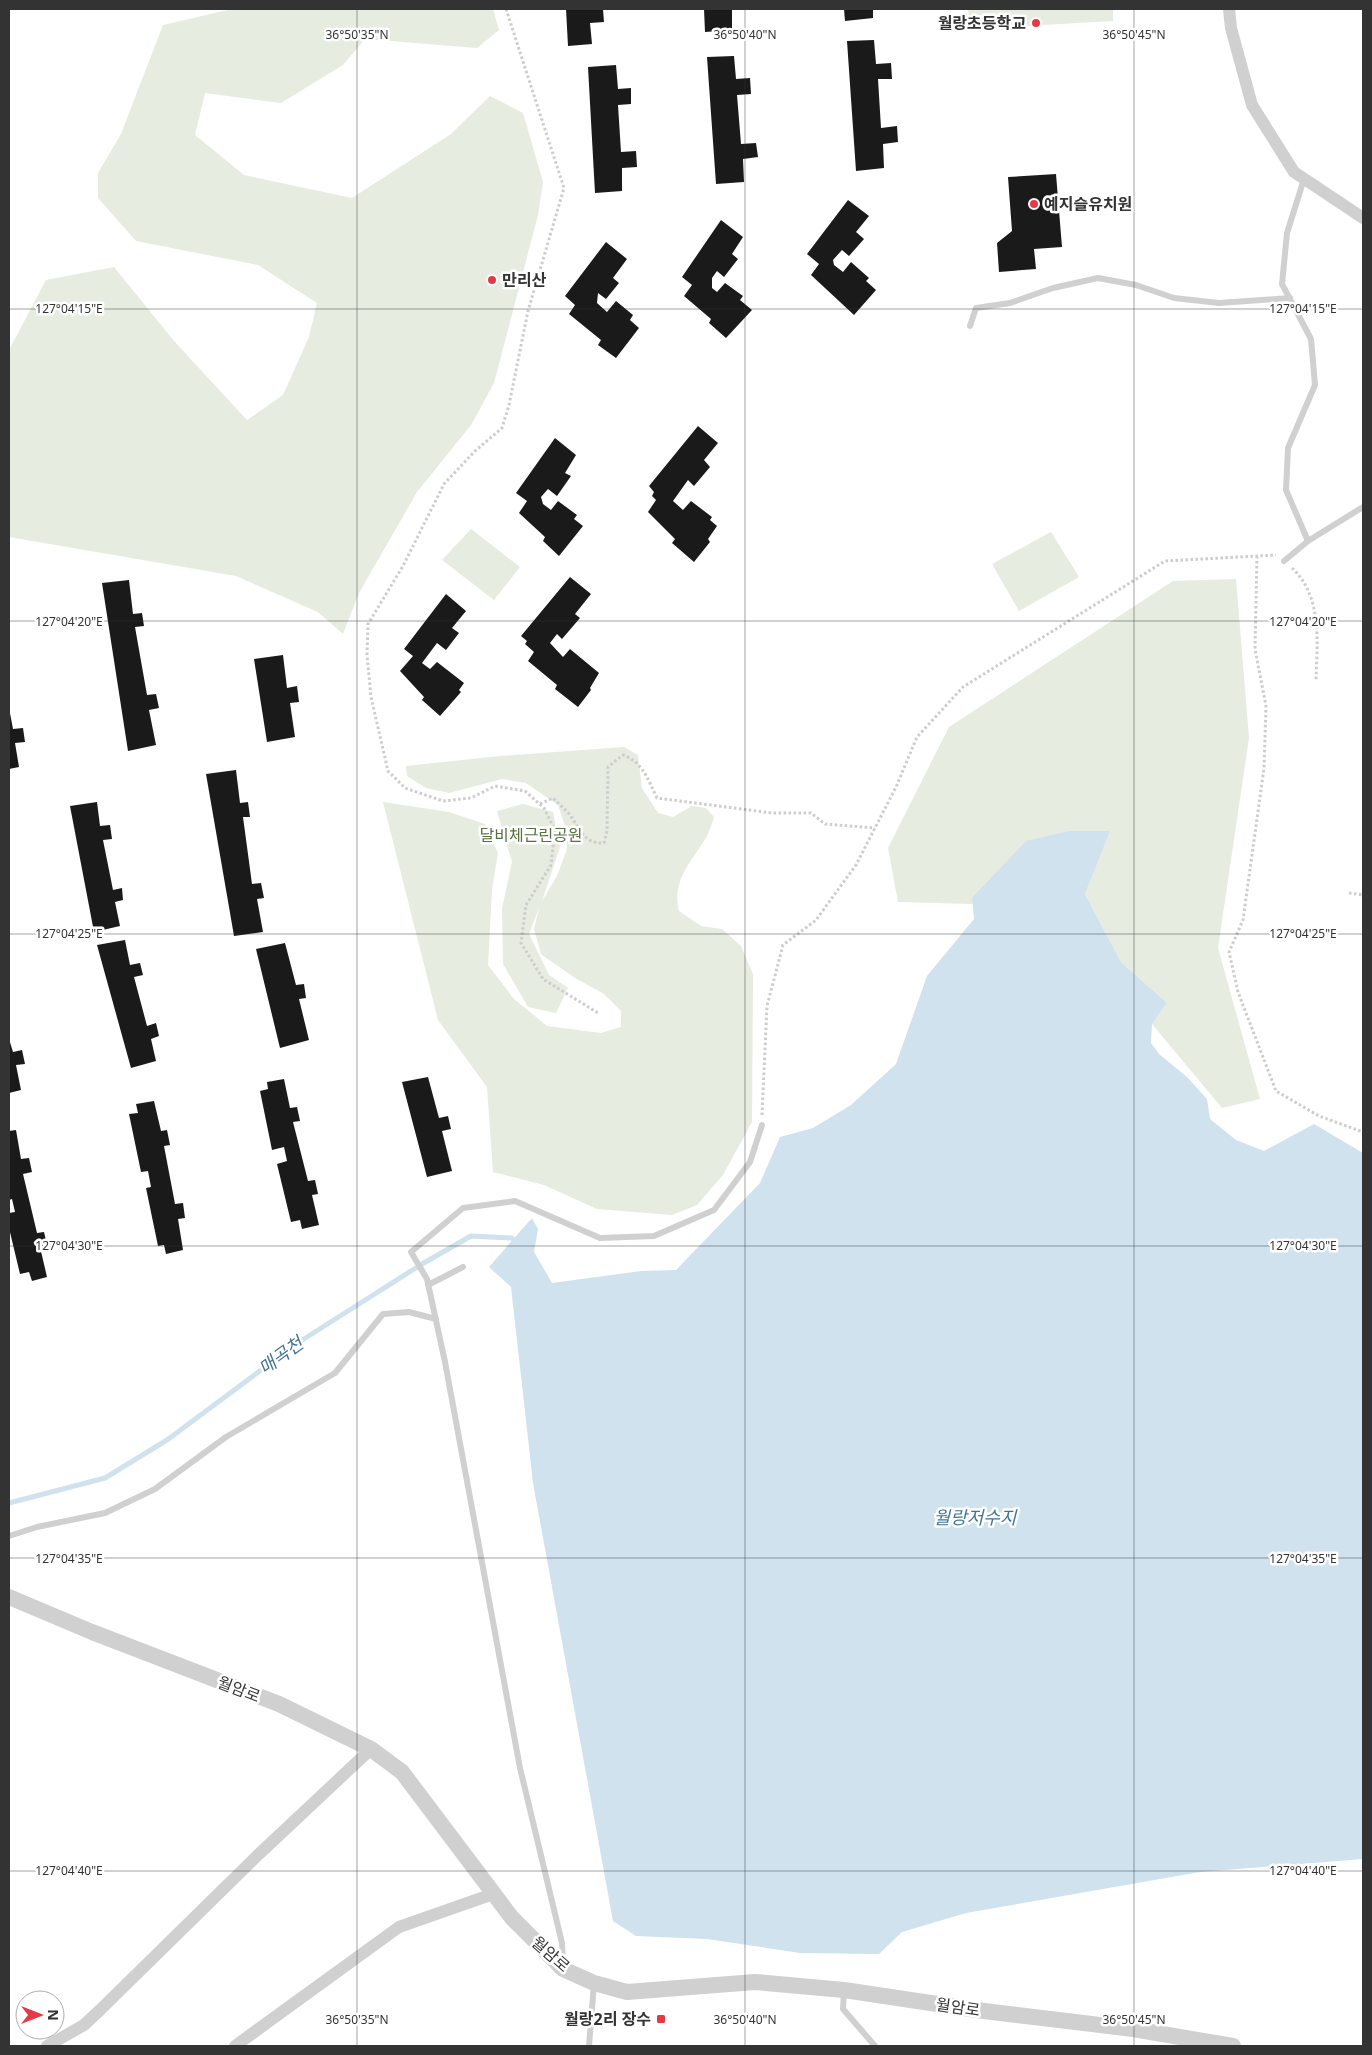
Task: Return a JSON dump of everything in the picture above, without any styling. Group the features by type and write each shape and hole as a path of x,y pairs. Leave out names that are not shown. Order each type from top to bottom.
{"street":[{"path":"1229,9 1231,28 1252,105 1294,172 1363,218"},
{"name":"월암로","path":"9,1597 92,1632 279,1704 371,1750 402,1772 512,1918 563,1969 594,1983 627,1992 755,1982 844,1990 984,2011 1133,2028 1204,2044 1233,2046"},
{"path":"47,2046 61,2043 84,2025 259,1854 371,1750"},
{"path":"235,2046 399,1927 493,1894"}],"lane":[{"path":"1304,179 1287,234 1282,284 1311,339 1315,385 1288,448 1286,490 1308,541"},
{"path":"970,326 976,308 1010,303 1053,288 1098,278 1136,284 1174,298 1218,303 1290,298"},
{"path":"1284,561 1308,541 1363,507"},
{"path":"563,1969 562,1943 520,1768 436,1319 425,1276 411,1252 463,1208 514,1201 600,1238 654,1236 714,1210 750,1162 762,1125"},
{"path":"428,1285 463,1267"},
{"path":"9,1536 38,1527 105,1513 155,1490 226,1437 336,1372 383,1314 409,1312 436,1319"},
{"path":"589,2046 594,1983"},
{"path":"844,1990 843,2009 876,2046"}],"path":[{"path":"506,9 564,188 528,311 510,405 502,428 475,451 444,484 403,566 368,624 367,655 371,697 388,770 405,788 444,801 471,798 495,786 525,790 540,804 555,830 551,864 526,904 521,943 543,978 598,1013"},
{"path":"762,1125 767,1006 783,945 816,920 856,865 917,738 963,687 1164,561 1279,555 1302,577 1317,616 1316,681"},
{"path":"1257,556 1255,649 1266,706 1264,768 1243,920 1229,952 1238,992 1276,1091 1319,1116 1363,1132"},
{"path":"540,804 553,798 569,815 584,838 594,843 604,843 607,832 608,767 623,755 632,758 642,767 657,798 772,813 811,813 825,824 875,828"},
{"path":"1349,893 1363,895"}],"green space":[{"path":"232,9 493,9 499,30 477,48 365,39 343,65 281,103 205,93 195,135 244,175 352,198 451,134 490,96 523,113 543,182 538,215 494,383 471,425 417,492 359,593 343,634 318,612 236,576 9,537 9,350 46,280 114,267 174,341 247,420 283,395 309,337 317,303 258,265 136,241 98,198 98,173 121,134 163,25"},
{"name":"월랑초등학교","path":"968,9 1113,9 1113,21 970,29"},
{"path":"471,529 520,567 494,600 442,560"},
{"path":"1051,532 1079,577 1019,611 992,564"},
{"path":"1236,579 1249,738 1218,948 1260,1099 1222,1108 1152,1024 1167,1003 1121,962 1085,894 1109,832 1031,840 972,904 898,902 888,848 949,727 1173,581"},
{"name":"달비체근린공원","path":"624,747 638,755 642,788 658,813 673,817 692,806 706,808 714,817 707,836 681,880 677,900 679,911 701,926 722,929 741,946 753,974 752,1122 723,1175 697,1205 672,1215 597,1209 544,1185 493,1172 487,1087 438,1020 383,802 449,812 485,824 498,853 492,889 488,965 514,999 547,1026 601,1033 621,1027 621,1011 604,994 575,978 541,954 534,929 539,908 529,934 549,975 568,988 556,1013 528,1007 503,964 502,908 512,862 497,811 523,804 553,812 560,847 542,901 557,876 567,849 565,826 558,805 526,783 502,779 449,793 426,788 407,776 406,766 500,756"}],"water":[{"name":"월랑저수지","path":"1069,831 1110,831 1085,894 1121,962 1167,1003 1152,1024 1151,1043 1159,1054 1187,1077 1207,1099 1210,1119 1236,1140 1264,1151 1314,1124 1363,1153 1363,1859 1200,1872 966,1913 902,1932 879,1954 800,1953 707,1939 636,1936 613,1921 533,1483 511,1287 489,1267 532,1218 538,1229 534,1252 552,1283 641,1271 676,1270 760,1183 780,1137 813,1128 851,1105 896,1064 927,976 974,919 972,898 1026,841"}],"building":[{"path":"566,9 603,9 604,22 590,23 592,44 568,46"},
{"path":"704,9 732,9 732,30 705,32"},
{"path":"844,9 873,9 873,18 845,21"},
{"path":"874,40 876,64 891,63 892,79 878,79 881,128 897,126 898,142 883,144 884,168 856,171 847,41"},
{"path":"734,56 736,79 750,78 751,94 737,95 741,144 756,143 758,157 743,159 744,182 716,184 707,57"},
{"path":"616,65 618,89 631,88 631,104 618,105 621,152 636,151 637,167 622,168 622,191 595,193 588,67"},
{"name":"예지슬유치원","path":"1056,174 1062,247 1034,249 1036,269 999,272 997,243 1012,231 1008,177"},
{"path":"848,200 869,216 856,232 864,239 849,256 842,250 833,260 834,265 843,272 851,262 869,278 866,281 876,290 854,315 811,275 819,264 807,254"},
{"path":"721,220 743,237 732,254 738,259 724,277 717,271 712,278 712,288 717,292 725,283 743,296 740,300 752,310 726,338 709,323 711,319 684,296 692,285 682,277"},
{"path":"606,242 627,259 613,278 619,283 606,299 598,293 597,303 607,312 616,301 633,315 630,320 639,328 616,358 598,345 601,340 569,314 575,305 565,296"},
{"path":"698,426 718,443 704,460 710,467 694,486 688,480 673,501 683,510 691,501 712,517 710,520 717,526 708,539 710,542 694,562 672,543 675,539 648,512 656,500 652,496 654,492 649,486"},
{"path":"555,438 576,455 565,473 571,476 557,496 548,489 541,497 543,504 551,510 558,501 577,515 574,519 583,526 559,556 543,541 545,537 519,513 527,501 516,493"},
{"path":"570,577 591,594 575,614 580,618 562,639 557,634 550,643 563,657 570,649 599,673 590,688 591,690 578,707 555,689 557,685 528,661 534,652 525,644 527,641 521,636"},
{"path":"129,580 133,614 142,613 144,626 135,627 147,695 156,694 159,708 149,710 156,745 128,751 102,583"},
{"path":"446,594 466,611 452,628 459,633 446,650 437,643 422,663 430,669 437,662 464,683 459,690 461,692 440,716 422,700 424,697 400,671 413,656 404,649"},
{"path":"283,655 287,688 297,686 299,702 290,703 295,737 267,742 254,659"},
{"path":"9,708 13,729 23,728 25,742 15,743 19,767 9,769"},
{"path":"236,770 240,803 248,802 250,817 243,817 252,884 261,883 264,898 257,899 263,932 234,936 206,774"},
{"path":"97,802 100,826 110,825 112,839 103,840 113,890 122,888 123,900 115,902 120,926 94,932 70,806"},
{"path":"125,940 130,965 140,963 143,975 134,977 147,1026 156,1023 159,1036 151,1039 156,1061 131,1068 97,945"},
{"path":"285,943 296,985 304,984 306,998 299,999 309,1040 280,1048 256,949"},
{"path":"9,1039 13,1052 22,1050 25,1064 16,1065 21,1090 9,1093"},
{"path":"428,1077 439,1118 448,1116 451,1129 442,1131 452,1171 427,1177 402,1082"},
{"path":"284,1079 290,1108 297,1107 300,1121 293,1122 308,1181 315,1180 318,1194 312,1195 319,1225 302,1229 300,1220 291,1222 277,1164 287,1161 284,1147 272,1150 260,1091 268,1089 267,1082"},
{"path":"154,1101 161,1131 167,1130 170,1145 164,1146 175,1204 183,1203 185,1218 178,1219 183,1250 166,1254 164,1245 158,1246 146,1188 151,1187 148,1171 141,1172 129,1114 138,1113 136,1104"},
{"path":"16,1130 21,1159 29,1158 32,1172 23,1174 37,1233 44,1232 47,1245 40,1247 47,1277 32,1281 29,1272 20,1274 9,1228 9,1213 15,1212 12,1199 9,1200 9,1131"}],"waterway":[{"name":"매곡천","path":"9,1503 105,1478 167,1440 296,1344 422,1264 471,1236 512,1238 516,1244"}],"place":[{"name":"월랑초등학교","path":"1036,23"},
{"name":"예지슬유치원","path":"1034,204"},
{"name":"만리산","path":"492,280"},
{"name":"월랑2리 장수","path":"661,2019"}]}
